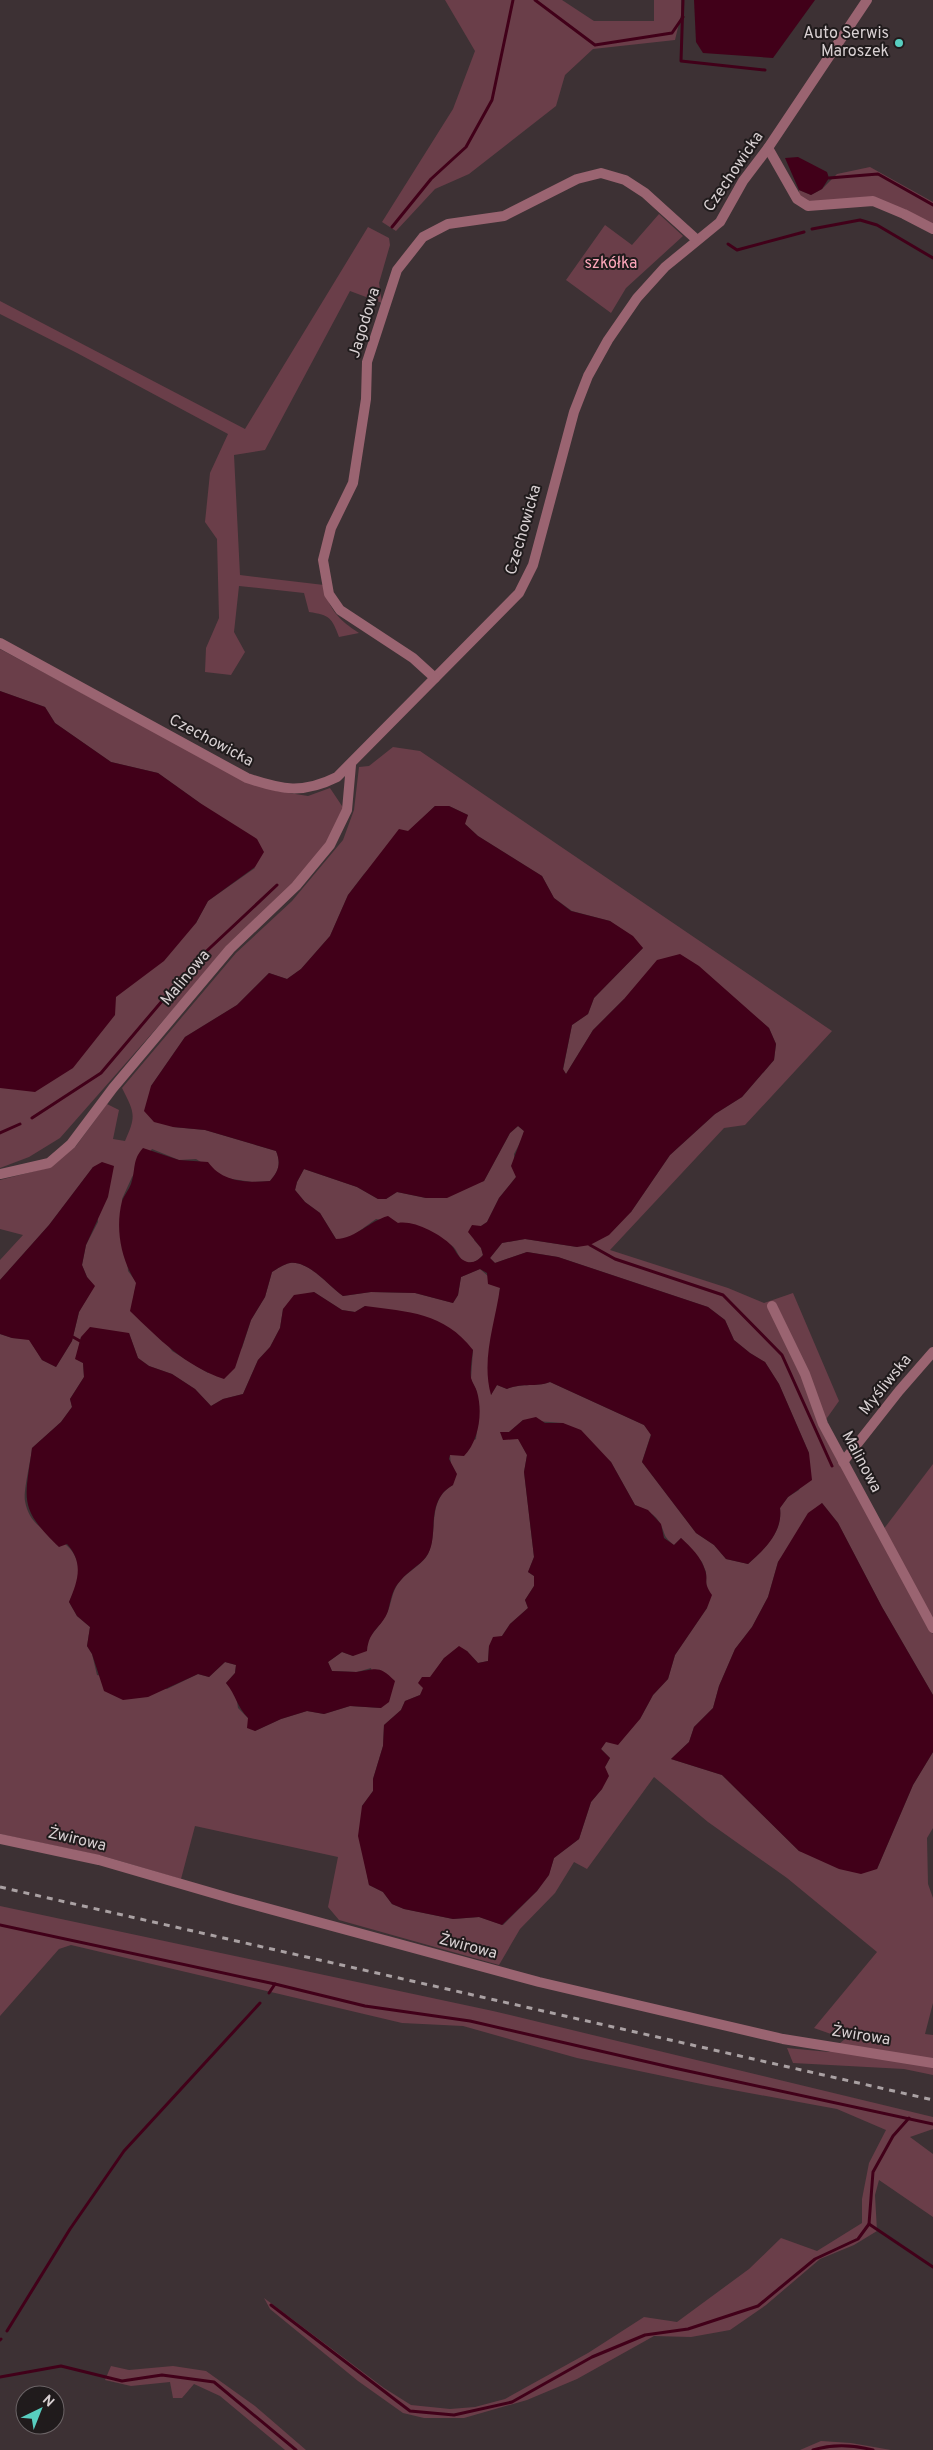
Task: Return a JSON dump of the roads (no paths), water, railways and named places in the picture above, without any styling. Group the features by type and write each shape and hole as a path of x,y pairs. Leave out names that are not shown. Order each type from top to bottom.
{"street":[{"name":"Czechowicka","path":"0,643 247,778 277,788 306,789 336,778 351,765 519,593 533,565 557,469 574,412 588,376 608,340 637,298 665,267 720,222 743,181 768,148 867,0"},
{"path":"768,148 797,199 808,206 873,201 933,229"},
{"name":"Jagodowa","path":"435,678 413,658 340,610 329,594 323,560 331,528 353,483 366,398 367,362 397,270 423,237 448,224 504,216 578,179 601,173 625,180 645,193 697,240"},
{"name":"Malinowa","path":"0,1174 49,1163 72,1144 113,1088 230,949 296,886 330,845 349,803 351,765"},
{"name":"Malinowa","path":"772,1306 806,1374 824,1424 933,1628"},
{"name":"Myśliwska","path":"844,1462 899,1390 933,1352"},
{"name":"Żwirowa","path":"0,1839 99,1860 233,1899 539,1982 783,2039 933,2063"}],"waterway":[{"path":"392,227 431,179 466,147 492,100 513,0"},
{"path":"535,0 595,45 672,33 683,17"},
{"path":"683,0 681,61 765,70"},
{"path":"829,178 878,174 933,205"},
{"path":"812,229 860,220 877,225 933,258"},
{"path":"728,244 737,250 804,232"},
{"path":"32,1118 101,1073 196,961 277,885"},
{"path":"0,1133 20,1124"},
{"path":"590,1245 615,1259 723,1295 782,1355 832,1466"},
{"path":"73,1337 80,1341"},
{"path":"0,1925 275,1984 365,2006 470,2021 674,2068 933,2124"},
{"path":"269,1993 275,1984"},
{"path":"7,2331 70,2229 124,2151 260,2003"},
{"path":"271,2305 410,2411 454,2415 512,2402 592,2357 645,2335 688,2329 758,2306 815,2259 858,2239 869,2224 873,2172 893,2136 909,2118"},
{"path":"869,2224 933,2267"},
{"path":"0,2377 61,2366 122,2381 162,2375 214,2382 296,2450"},
{"path":"813,2450 843,2446 873,2450"}],"railway":[{"path":"0,1887 933,2100"}],"place":[{"name":"Auto Serwis Maroszek","path":"899,43"}],"park label":[{"name":"szkółka","path":"611,264"}]}
